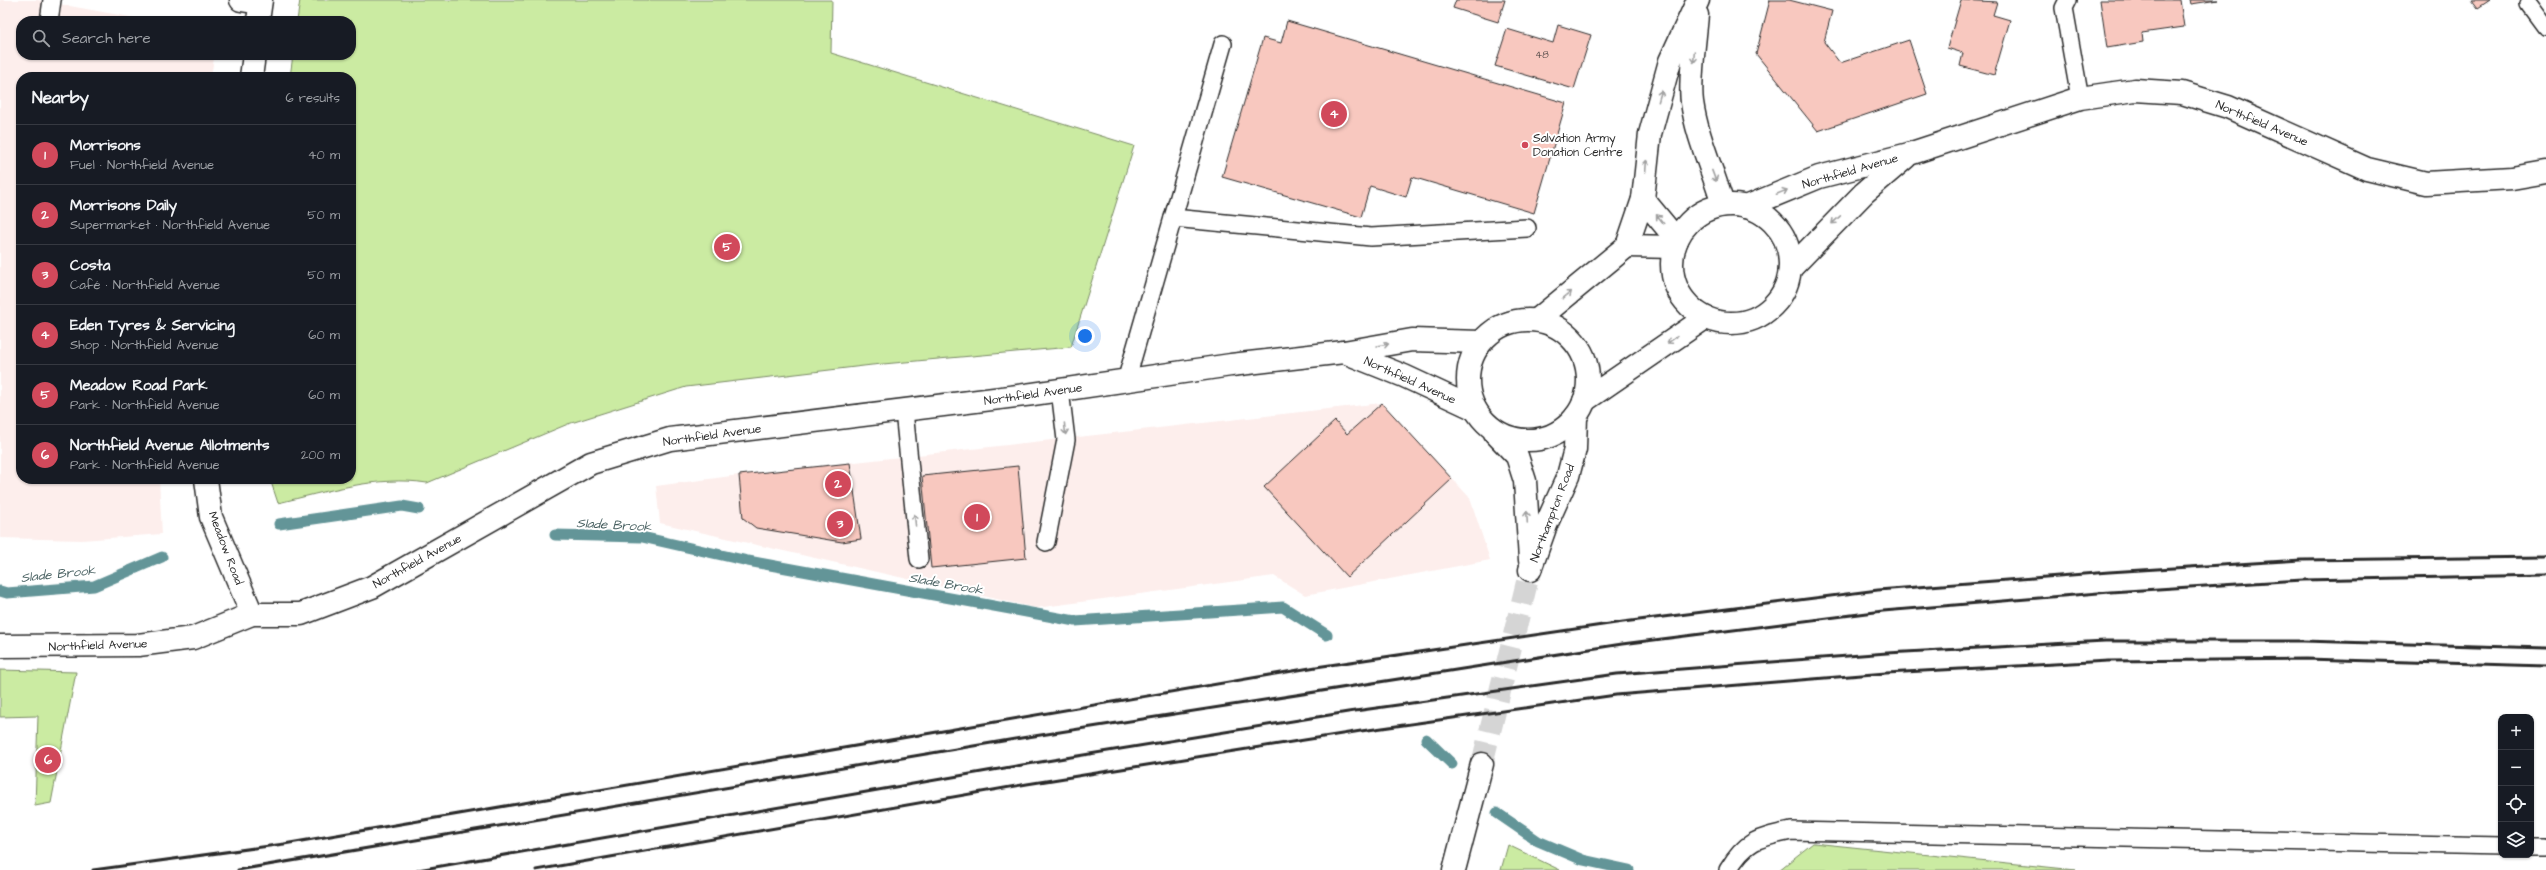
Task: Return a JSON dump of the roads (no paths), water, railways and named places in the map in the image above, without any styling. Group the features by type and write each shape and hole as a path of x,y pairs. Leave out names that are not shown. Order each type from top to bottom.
{"main road":[{"path":"1537,320 1627,246 1643,199 1647,156 1654,119 1670,61 1698,2"},
{"path":"1698,2 1692,100 1702,148 1716,180 1722,205"},
{"path":"252,72 253,60"},
{"name":"Northfield Avenue","path":"1746,207 1819,177 1909,154 2080,98 2135,90 2182,93 2228,107 2367,169 2426,182 2512,178 2546,172"},
{"name":"Northfield Avenue","path":"1790,269 1864,193 1909,154"},
{"path":"1643,199 1676,244"},
{"path":"1722,205 1746,207 1765,215 1780,230 1788,248 1790,269 1784,291 1770,309 1750,320 1727,324 1705,318 1688,305 1677,288 1672,268 1676,244 1688,223 1704,212 1722,205"},
{"path":"1627,246 1676,244"},
{"path":"1580,408 1588,380 1584,359 1568,336 1557,327 1537,320 1521,320 1506,324 1492,331 1481,342 1472,357 1468,374 1469,392 1480,416 1497,432 1525,440 1553,434 1580,408 1705,318"},
{"name":"Northfield Avenue","path":"0,646 138,645 193,638 252,614 302,614 372,587 591,463 670,439 904,411 1126,381 1231,365 1344,352 1412,340 1481,342"},
{"name":"Northfield Avenue","path":"1344,352 1404,376 1480,416"},
{"name":"Northampton Road","path":"1480,416 1518,456 1525,481 1530,570 1546,525 1568,476 1575,449 1580,408"},
{"name":"Meadow Road","path":"207,484 212,517 252,614"},
{"path":"1454,870 1482,764"}],"lane":[{"path":"50,16 52,0"},
{"path":"2068,0 2064,8 2080,98"},
{"path":"2529,4 2546,27"},
{"path":"1126,381 1223,44"},
{"path":"1173,218 1371,237 1526,228"},
{"path":"1046,542 1066,440 1060,390"},
{"path":"904,411 919,559"},
{"path":"1728,870 1737,854 1758,838 1790,831 2498,846"},
{"path":"2534,847 2546,847"}],"waterway":[{"name":"Slade Brook","path":"279,524 402,506 419,509"},
{"name":"Slade Brook","path":"555,535 642,537 748,561 1075,621 1283,607 1327,635"},
{"name":"Slade Brook","path":"0,591 7,593 94,586 162,557"},
{"name":"Slade Brook","path":"1426,739 1452,764"},
{"name":"Slade Brook","path":"1497,813 1538,841 1583,860 1629,870"}],"tunnel":[{"path":"1482,764 1530,570"}],"railway":[{"path":"93,870 284,844 1316,667 1623,622 1878,590 2109,572 2301,560 2546,557"},
{"path":"238,870 1015,739 1622,644 1883,611 2110,592 2303,580 2546,575"},
{"path":"418,870 1022,765 1348,712 1617,674 1887,653 2105,641 2303,641 2546,648"},
{"path":"536,870 1027,784 1361,731 1616,695 1886,673 2108,661 2306,659 2546,666"}],"place":[{"name":"Eden Tyres & Servicing","path":"1334,114"},
{"name":"Salvation Army Donation Centre","path":"1525,145"},
{"name":"Meadow Road Park","path":"727,247"},
{"name":"Morrisons Daily","path":"838,484"},
{"name":"Morrisons","path":"977,517"},
{"name":"Costa","path":"840,524"},
{"name":"Northfield Avenue Allotments","path":"48,760"}]}
